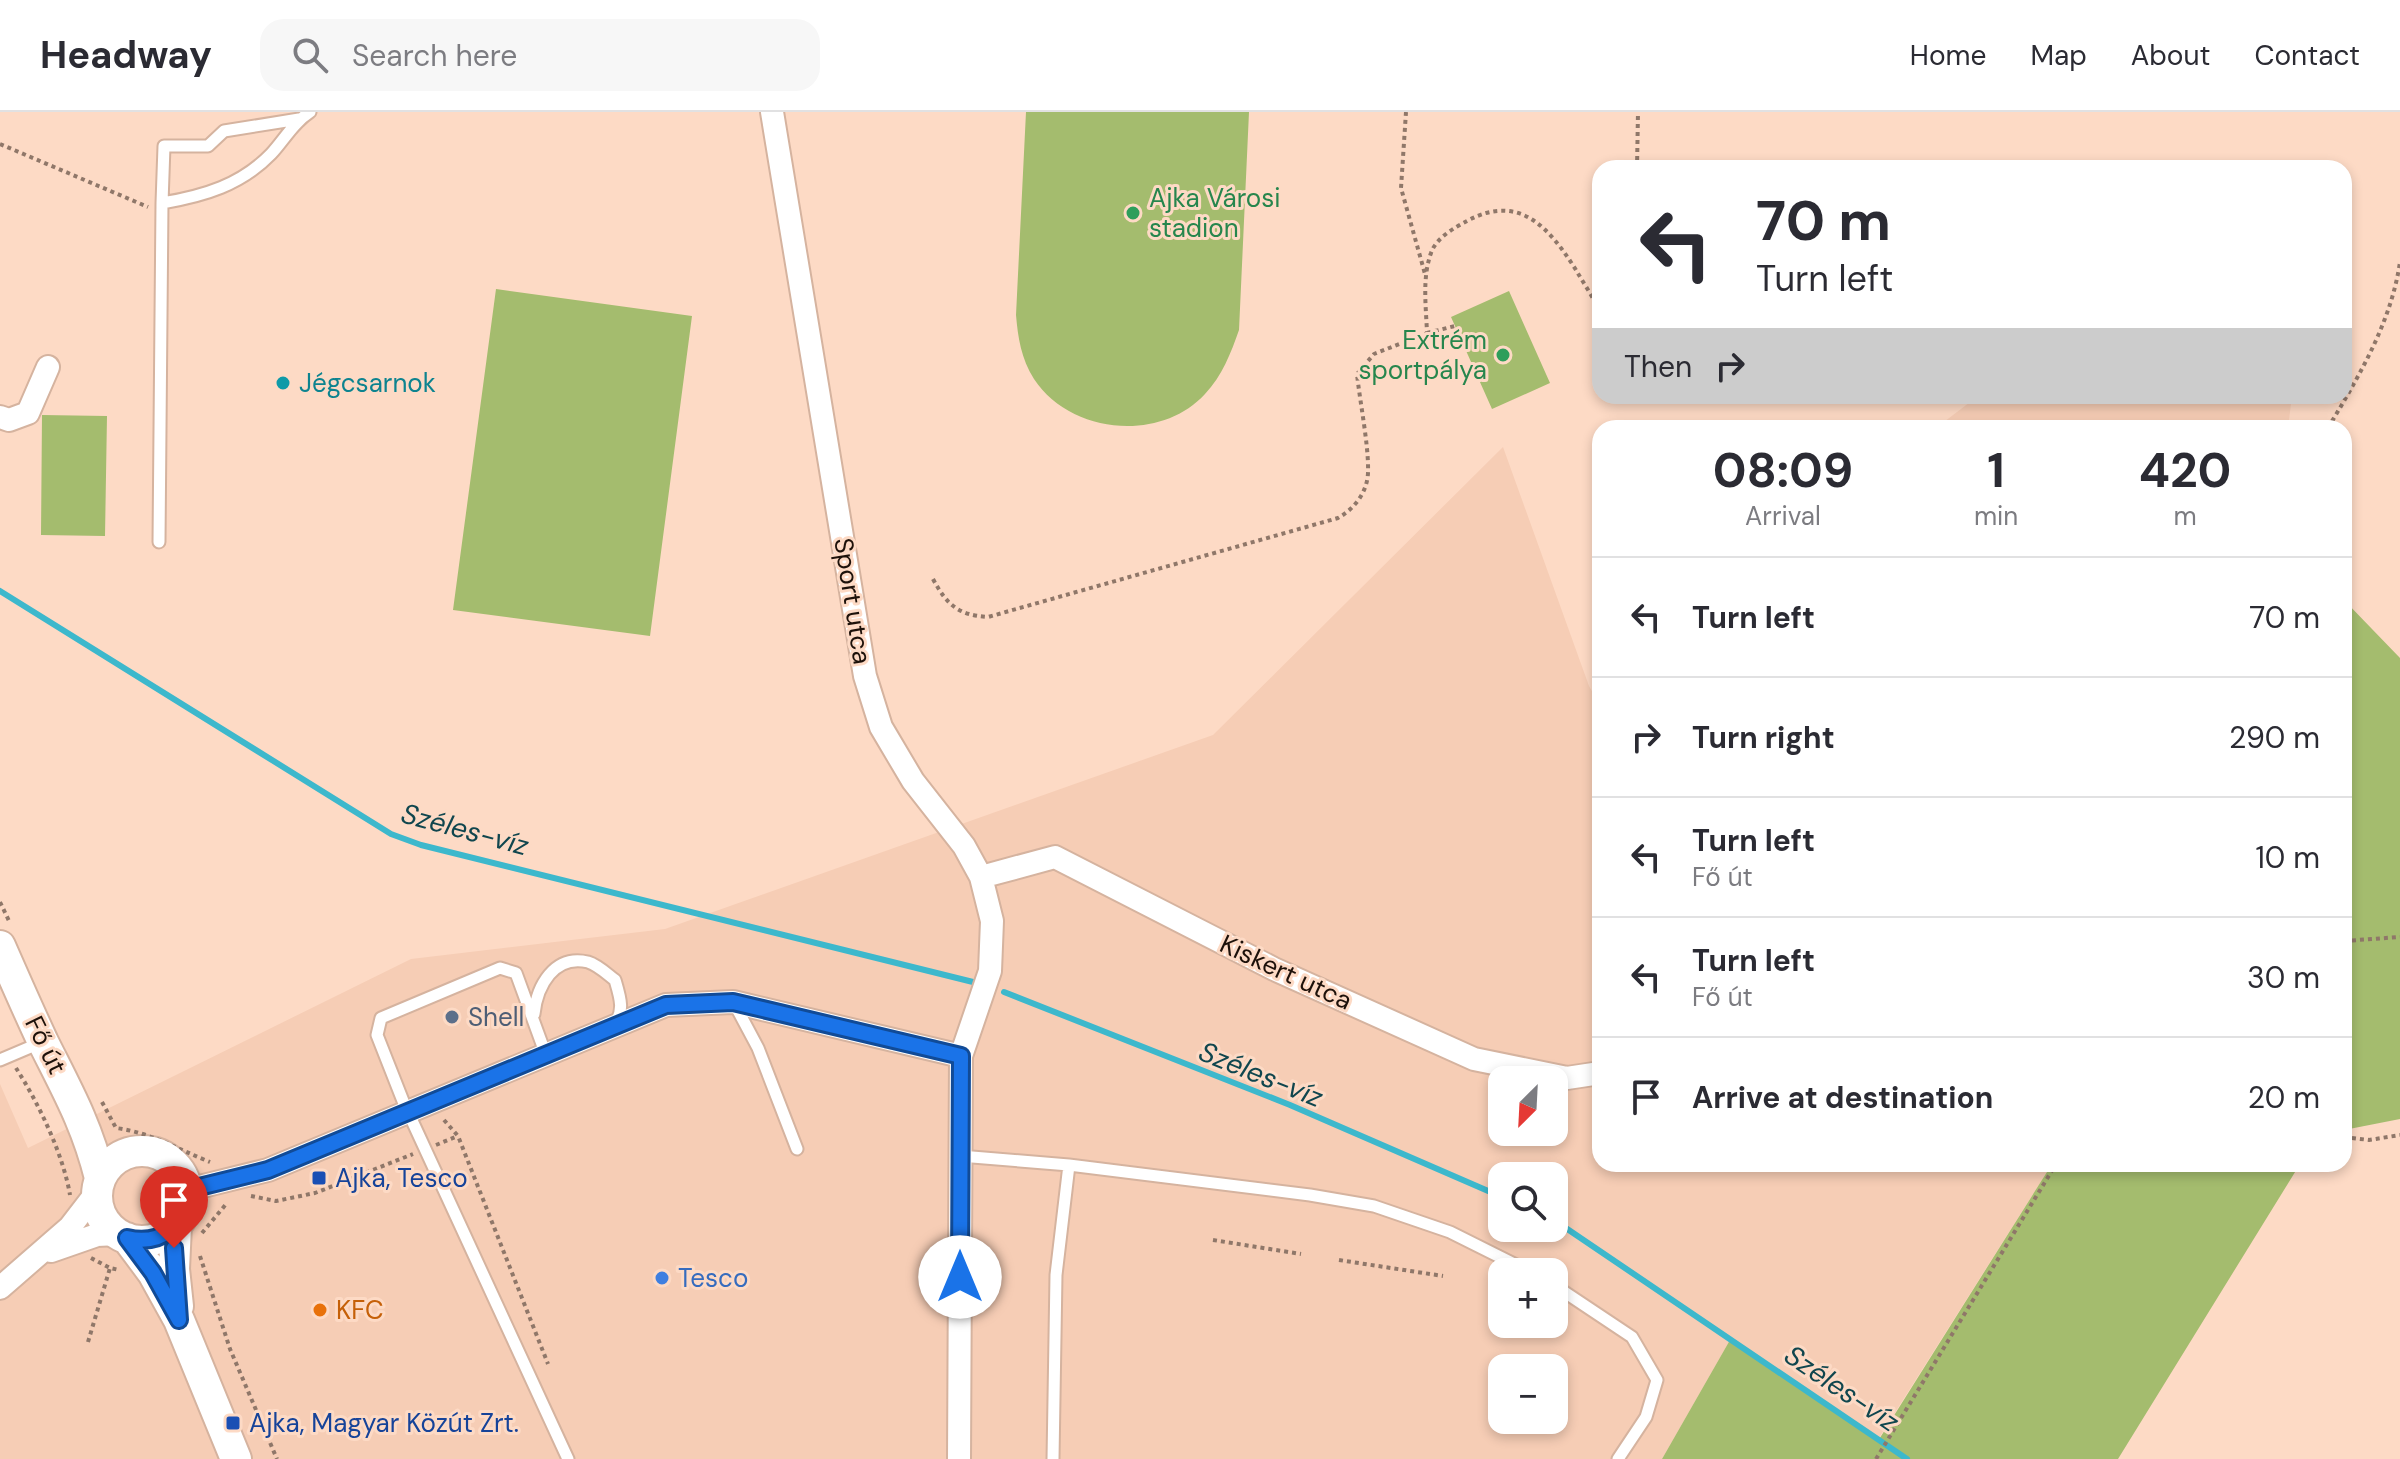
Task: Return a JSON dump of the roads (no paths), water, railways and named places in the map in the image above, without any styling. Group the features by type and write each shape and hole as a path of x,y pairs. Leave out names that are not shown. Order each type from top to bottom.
{"main road":[{"name":"Fő út","path":"0,946 88,1132 98,1185"},
{"name":"Fő út","path":"74,1099 137,1150"},
{"path":"179,1320 174,1269 191,1236 186,1209 187,1190 184,1178 167,1158 158,1153 137,1150 115,1159 98,1185 97,1202 104,1221 123,1236 153,1273 179,1320 236,1459"},
{"path":"123,1236 138,1241 191,1236"}],"street":[{"name":"Sport utca","path":"772,112 865,676 881,727 913,781 964,846 981,877 992,921 990,971 961,1056 959,1459"},
{"path":"0,417 9,420 28,413 48,367"},
{"name":"Kiskert utca","path":"981,877 1055,857 1274,969 1474,1059 1567,1078 1592,1074"},
{"path":"187,1190 268,1170 666,1005 733,1002 961,1056"},
{"path":"0,1288 70,1227 98,1185"},
{"path":"42,1254 97,1235 123,1236"}],"lane":[{"path":"162,208 234,184 270,155 299,119 310,112"},
{"path":"159,542 164,146 208,146 224,131 299,119"},
{"path":"533,1018 540,985 550,971 567,963 588,962 615,980 621,1001 620,1017 613,1027"},
{"path":"546,1055 516,973 500,968 381,1018 377,1035 408,1112 568,1459"},
{"path":"733,1002 758,1048 797,1149"},
{"path":"4,1058 43,1041"},
{"path":"960,1156 1069,1165 1374,1206 1450,1232 1502,1258"},
{"path":"1053,1459 1056,1275 1069,1165"},
{"path":"1568,1294 1632,1337 1657,1380 1646,1417 1618,1459"}],"waterway":[{"name":"Széles-víz","path":"0,591 391,834 421,845 973,982"},
{"name":"Széles-víz","path":"1004,992 1290,1105 1488,1191"},
{"name":"Széles-víz","path":"1568,1229 1907,1459"}],"place":[{"name":"Ajka Városi stadion","path":"1133,213"},
{"name":"Extrém sportpálya","path":"1503,355"},
{"name":"Jégcsarnok","path":"283,383"},
{"name":"Shell","path":"452,1017"},
{"name":"Ajka, Tesco","path":"319,1178"},
{"name":"Tesco","path":"662,1278"},
{"name":"KFC","path":"320,1310"},
{"name":"Ajka, Magyar Közút Zrt.","path":"233,1423"}]}
